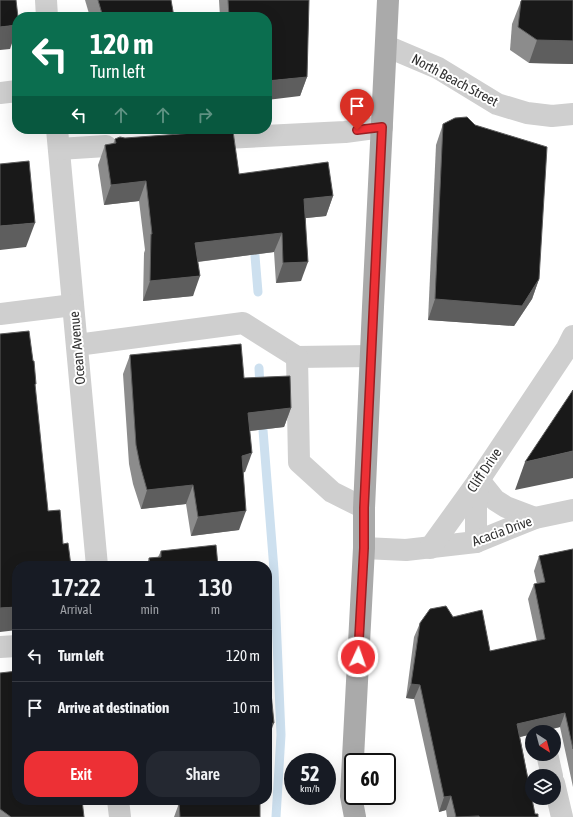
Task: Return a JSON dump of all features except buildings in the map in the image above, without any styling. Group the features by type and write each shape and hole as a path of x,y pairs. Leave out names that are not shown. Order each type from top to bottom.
{"main road":[{"path":"355,817 351,796 364,548 364,508 370,356 388,0"}],"street":[{"path":"46,0 47,12"},
{"name":"North Beach Street","path":"386,46 438,68 497,104 527,113 552,116 573,114"},
{"path":"0,93 12,92"},
{"path":"215,138 344,132 382,127"},
{"path":"58,139 116,145"},
{"name":"Ocean Avenue","path":"58,139 97,561"},
{"path":"0,314 73,305"},
{"path":"77,345 242,323 296,357 370,356"},
{"name":"Cliff Drive","path":"430,548 479,480 567,348 573,336"},
{"path":"296,357 299,462 332,492 364,508"},
{"path":"479,480 495,500 506,507 535,518"},
{"path":"476,542 476,506 479,480"},
{"name":"Acacia Drive","path":"430,548 476,542 535,518 573,510"},
{"path":"364,548 406,550 430,548"},
{"path":"0,647 12,646"},
{"path":"119,805 120,817"},
{"path":"559,805 562,817"}],"waterway":[{"path":"254,244 258,292"},
{"path":"259,368 260,389"},
{"path":"263,430 274,570 281,735 276,817"}],"route":[{"path":"357,130 382,127 358,657"}]}
